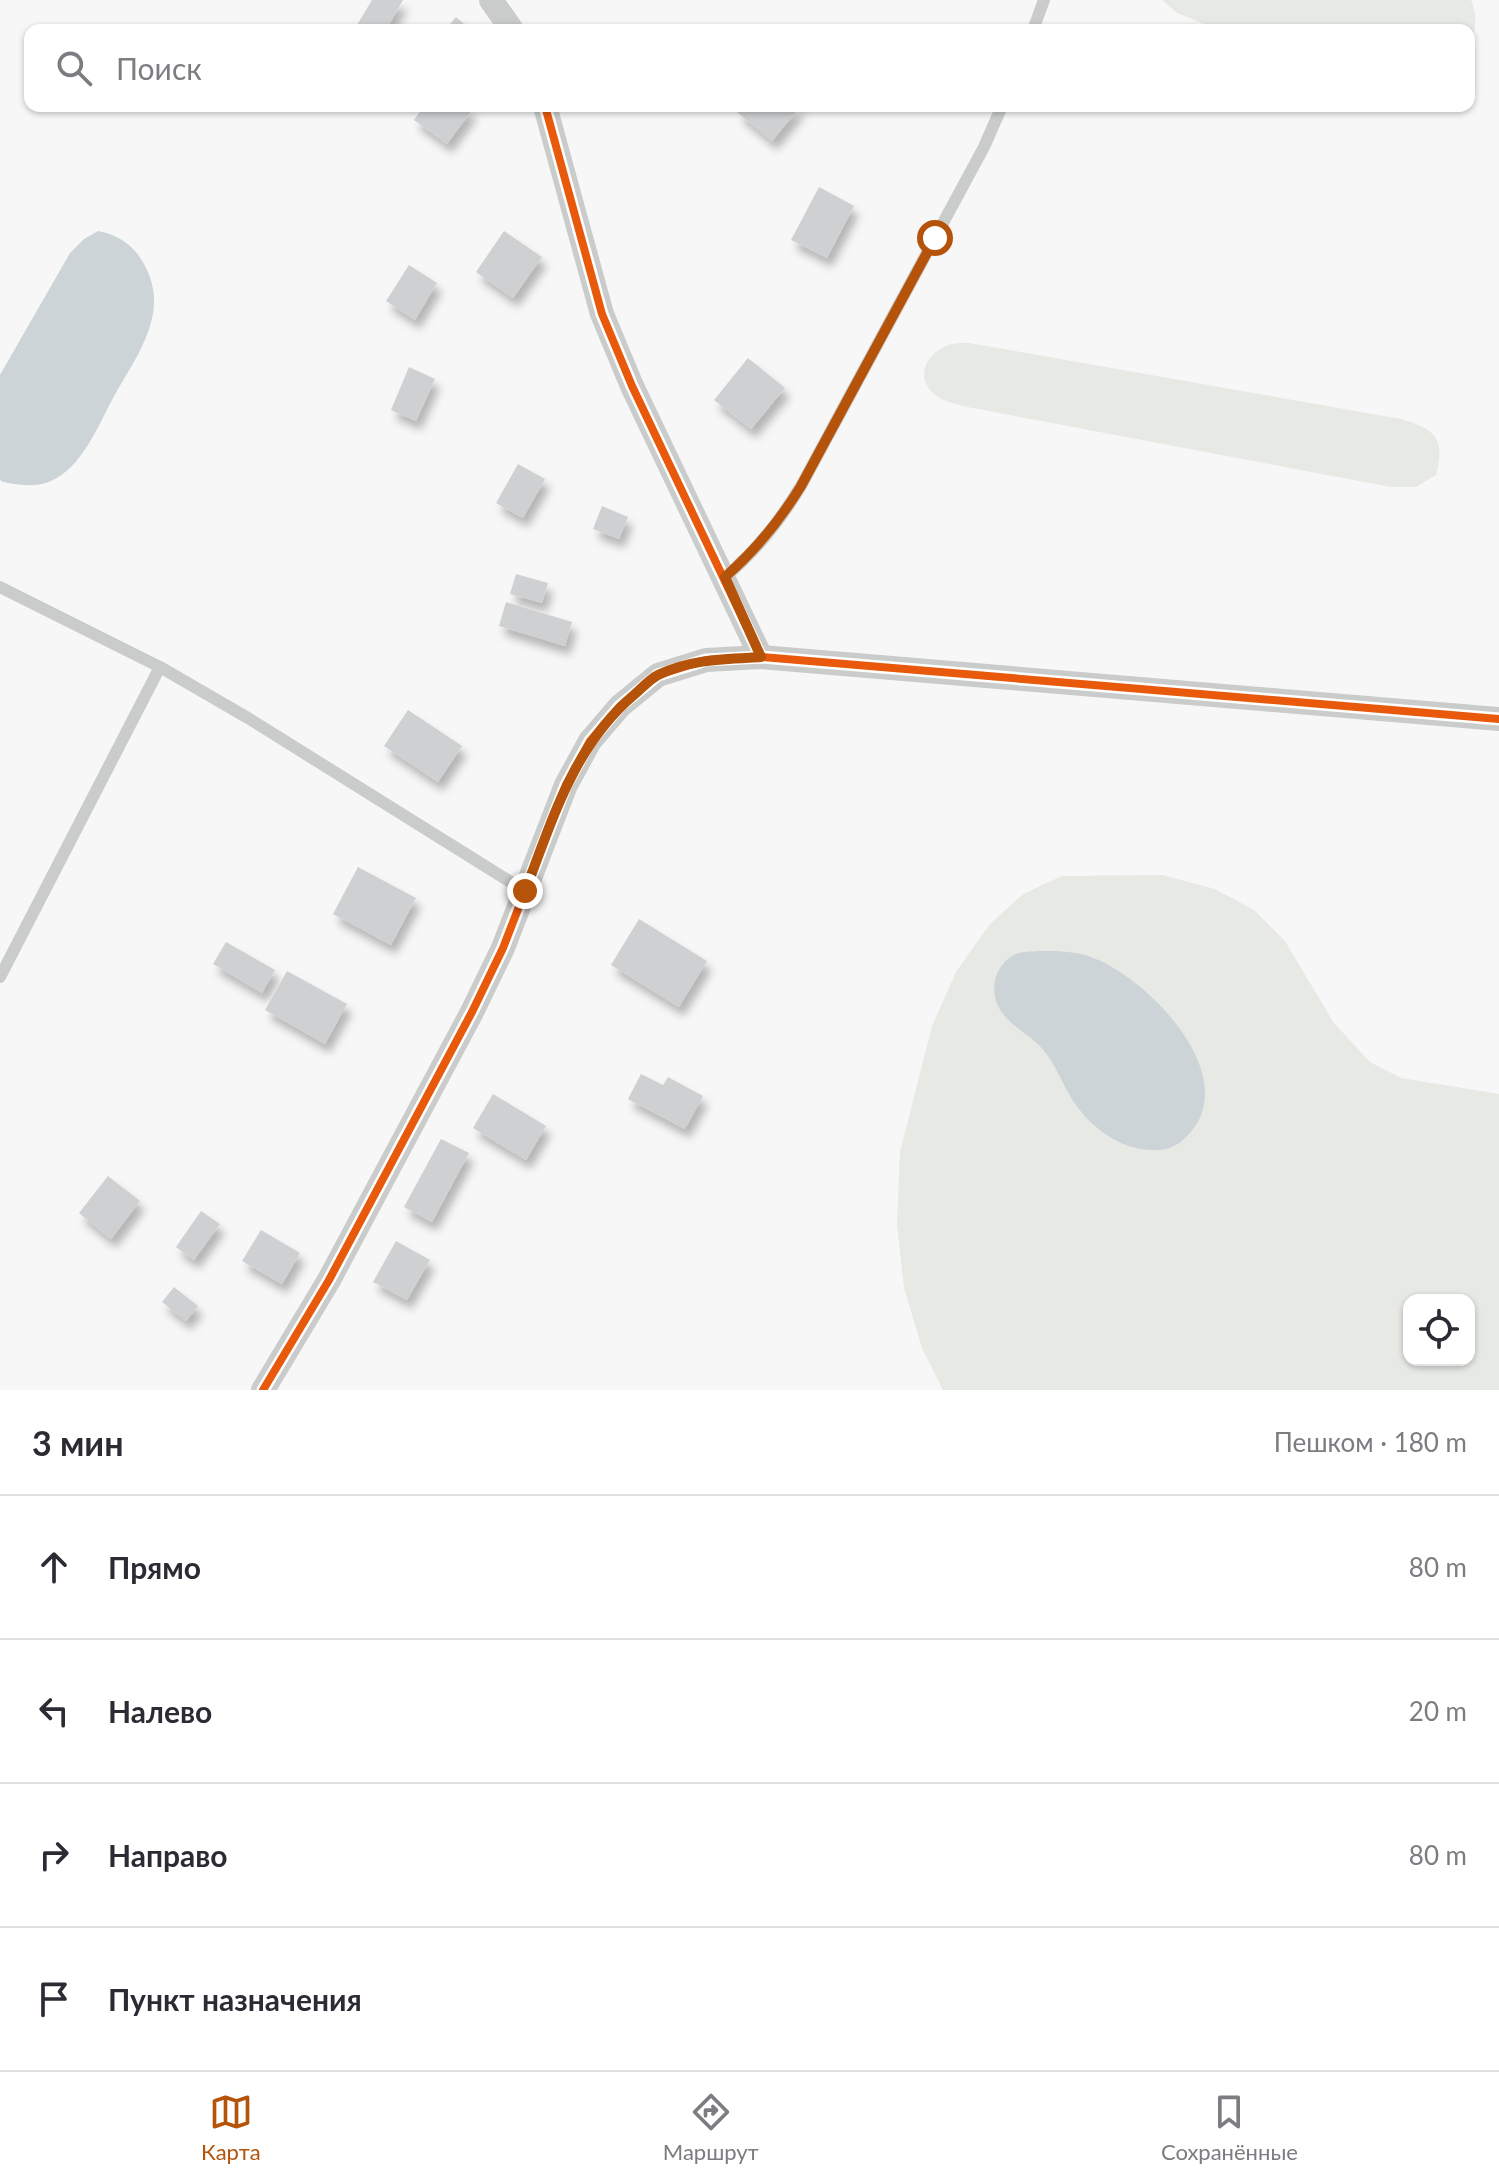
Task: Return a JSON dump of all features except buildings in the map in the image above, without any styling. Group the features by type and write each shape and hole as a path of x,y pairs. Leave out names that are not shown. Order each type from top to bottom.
{"street":[{"path":"491,0 508,24"},
{"path":"547,112 602,314 632,386 761,657"},
{"path":"263,1390 329,1280 436,1081 503,948 566,785 590,741 620,706 658,675 706,660 761,657 1499,719"}],"lane":[{"path":"1035,24 1044,0"},
{"path":"725,577 752,554 778,523 801,486 984,147 999,112"},
{"path":"0,587 160,667 261,726 525,891"},
{"path":"0,977 160,667"}],"shaded area":[{"path":"1162,0 1471,0 1475,23 1205,24 1177,13"},
{"path":"98,231 126,242 145,266 154,301 147,335 94,434 72,466 62,475 39,485 3,482 0,480 0,375 70,253"},
{"path":"969,343 1401,419 1430,431 1435,437 1440,452 1436,475 1416,487 1391,487 962,406 933,393 924,374 928,361 937,351 950,345"},
{"path":"1162,875 1215,889 1254,910 1285,941 1334,1023 1370,1062 1401,1078 1499,1094 1499,1390 943,1390 922,1348 904,1288 897,1224 900,1152 932,1026 956,972 989,925 1023,894 1062,876"},
{"path":"1040,951 1082,954 1111,966 1136,983 1181,1030 1196,1057 1204,1085 1202,1111 1180,1143 1162,1150 1151,1150 1126,1145 1103,1132 1076,1105 1045,1052 1001,1011 994,987 998,971 1016,954"}],"cycle path":[{"path":"547,112 602,314 632,386 761,657"},
{"path":"263,1390 329,1280 472,1012 503,948 566,785 590,741 620,706 658,675 706,660 761,657 1499,719"}],"route":[{"path":"525,891 566,785 590,741 620,706 658,675 706,660 761,657 725,577 752,554 778,523 801,486 935,238"}]}
